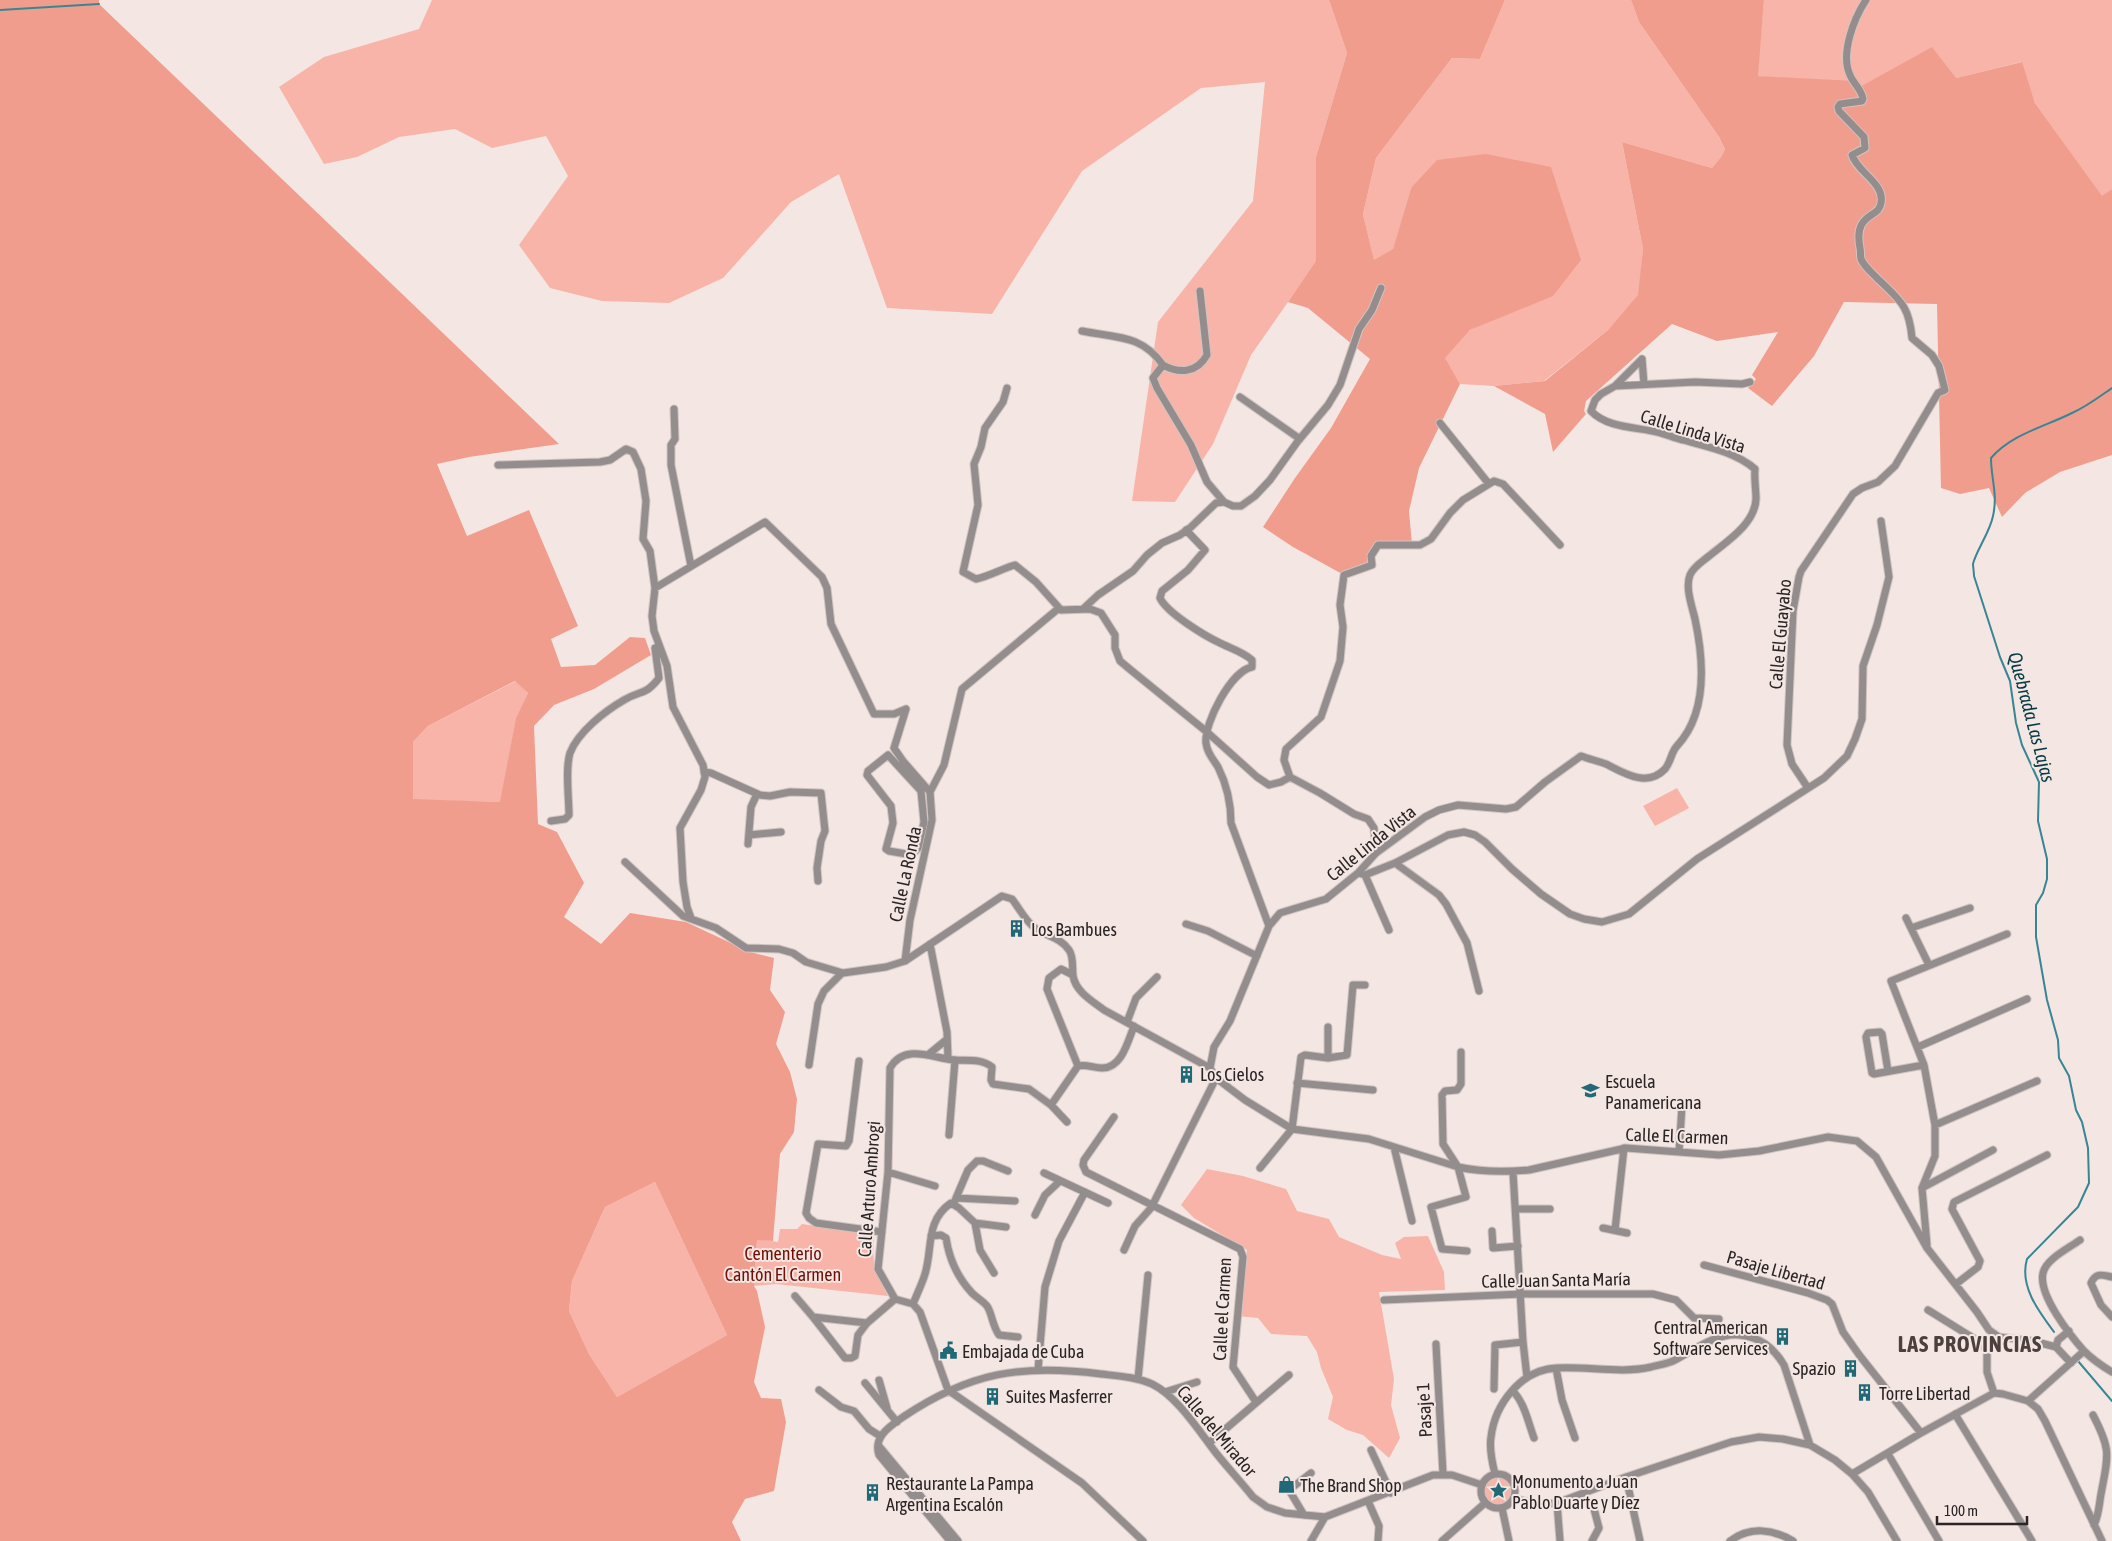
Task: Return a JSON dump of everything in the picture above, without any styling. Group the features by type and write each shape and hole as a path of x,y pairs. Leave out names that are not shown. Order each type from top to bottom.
{"street":[{"name":"Calle El Guayabo","path":"1808,788 1792,764 1787,745 1793,611 1801,571 1853,494 1878,482 1895,466 1938,393 1945,390 1939,366 1932,355 1912,338 1910,320 1903,304 1867,268 1860,256 1859,236 1862,222 1879,209 1882,203 1879,190 1852,155 1865,148 1864,137 1839,111 1838,107 1840,104 1862,101 1863,99 1850,75 1848,67 1848,42 1849,34 1866,0"},
{"path":"1163,365 1153,377 1157,388 1190,445 1207,482 1224,502 1233,506 1241,506 1255,496 1270,480 1300,438 1328,405 1340,384 1359,329 1372,310 1381,288"},
{"path":"1082,331 1130,338 1141,344 1163,365 1177,372 1182,372 1200,365 1207,355 1200,290"},
{"path":"1616,386 1642,359 1644,384"},
{"name":"Calle Linda Vista","path":"1210,1068 1214,1047 1230,1021 1269,926 1280,913 1326,899 1362,874 1376,853 1425,817 1439,810 1458,806 1516,808 1545,782 1581,756 1643,778 1656,775 1667,765 1675,747 1688,734 1697,712 1701,670 1697,630 1688,584 1691,573 1738,532 1749,519 1756,501 1755,469 1731,454 1660,433 1611,423 1596,416 1592,411 1595,400 1601,394 1616,386 1710,382 1742,384 1750,382"},
{"path":"1007,388 1003,402 985,428 981,447 974,464 978,506 963,572 976,579 989,576 1000,569 1016,565 1036,582 1059,608 1069,610 1090,609 1100,614 1115,635 1115,648 1120,661 1257,777 1269,785 1290,777"},
{"path":"1240,397 1300,438"},
{"path":"674,409 674,439 671,445 671,465 691,566"},
{"path":"1440,423 1489,484"},
{"path":"498,464 600,462 610,460 626,449 633,452 641,469 646,501 643,539 650,552 655,588 652,616 654,631 667,666 674,707 703,765 705,777 701,790 680,828 687,907 691,918"},
{"path":"1376,853 1374,828 1368,819 1354,814 1290,777 1284,760 1286,749 1321,717 1340,661 1343,627 1340,605 1344,575 1372,565 1371,556 1378,545 1420,545 1431,539 1450,513 1463,500 1494,481 1503,484 1560,545"},
{"path":"1083,609 1098,595 1133,570 1162,543 1186,530 1216,503 1224,502"},
{"path":"1389,930 1362,874 1395,863 1448,835 1464,832 1475,835 1512,869 1560,908 1584,919 1602,922 1629,914 1697,859 1824,778 1847,756 1862,719 1863,666 1877,625 1889,577 1881,521"},
{"path":"655,588 765,522 822,577 826,588 831,624 874,714 894,714 906,709 894,748 930,792 944,765 962,689 1059,608"},
{"path":"1186,530 1205,550 1188,570 1162,591 1160,595 1162,602 1179,616 1217,642 1248,657 1252,666 1235,676 1230,682 1206,732 1208,753 1217,766 1225,784 1231,806 1231,823 1269,926"},
{"path":"551,821 565,819 569,815 569,761 571,752 598,718 626,698 650,690 659,678 655,648 660,647"},
{"path":"888,755 921,791 928,821 915,852 910,855 889,851 886,848 893,822 891,806 867,774 888,755"},
{"path":"704,772 711,773 757,794 770,796 790,792 821,792 825,831 821,841 817,868 818,881"},
{"name":"Calle La Ronda","path":"905,961 910,920 928,821 930,792"},
{"path":"748,844 751,807 757,794"},
{"path":"749,835 781,832"},
{"path":"625,862 683,916 716,928 746,948 779,949 793,953 806,962 842,973 886,967 905,961 1002,896 1012,898 1023,917 1036,928 1065,945 1071,952 1072,974 1076,985 1088,998 1104,1010 1210,1068 1216,1078 1264,1113 1292,1129"},
{"path":"1395,863 1439,895 1446,904 1467,943 1479,990"},
{"path":"1911,928 1970,908"},
{"path":"1906,918 1930,965"},
{"path":"1186,924 1208,931 1257,956"},
{"path":"1927,1248 1922,1188 1935,1156 1934,1125 1924,1065 1892,984 1893,979 2008,934"},
{"path":"930,944 946,1027 946,1040 951,1059 949,1135"},
{"path":"1072,974 1061,969 1049,978 1046,989 1078,1066"},
{"path":"809,1065 818,1004 824,991 842,973"},
{"path":"1127,1022 1136,998 1157,977"},
{"path":"1260,1168 1292,1129 1301,1057 1304,1055 1328,1058 1347,1055 1353,985 1365,985"},
{"path":"1918,1047 2027,999"},
{"path":"1067,1122 1051,1105 1078,1066 1085,1065 1102,1068 1114,1065 1123,1052 1134,1026"},
{"path":"1328,1027 1328,1058"},
{"path":"1888,1072 1882,1034 1880,1032 1868,1033 1866,1037 1872,1073 1888,1072 1924,1065"},
{"path":"929,1054 946,1040"},
{"path":"1461,1052 1460,1084 1457,1090 1445,1091 1442,1096 1443,1144 1458,1167 1466,1197 1432,1208 1442,1249 1466,1251"},
{"name":"Calle Arturo Ambrogi","path":"895,1299 878,1269 888,1172 890,1068 894,1060 901,1056 929,1054 951,1059 986,1062 992,1067 991,1080 993,1084 1029,1089 1051,1105"},
{"path":"860,1061 849,1141 846,1146 818,1144 806,1213 816,1223 882,1232"},
{"path":"1124,1250 1135,1226 1152,1205 1216,1078"},
{"path":"1934,1125 2037,1081"},
{"path":"1298,1083 1373,1090"},
{"path":"1680,1152 1682,1106"},
{"path":"1114,1117 1083,1165 1086,1172 1152,1205"},
{"name":"Calle El Carmen","path":"1292,1129 1369,1139 1470,1170 1513,1172 1624,1148 1719,1155 1758,1151 1828,1137 1857,1141 1876,1157 1927,1248 1989,1330 1999,1337 2056,1347"},
{"path":"1394,1147 1412,1221"},
{"path":"1615,1230 1624,1148"},
{"path":"1922,1188 1993,1150"},
{"path":"1956,1284 1978,1267 1980,1262 1952,1209 1954,1202 2047,1154"},
{"path":"955,1201 968,1170 976,1161 983,1161 1008,1171"},
{"path":"888,1172 935,1186"},
{"path":"1513,1172 1522,1294 1523,1342 1527,1377"},
{"path":"1044,1173 1108,1204"},
{"path":"1035,1215 1045,1195 1060,1181"},
{"path":"1038,1370 1045,1287 1059,1241 1085,1192"},
{"path":"955,1201 975,1223 980,1250 994,1273"},
{"path":"913,1304 925,1275 931,1236 940,1210 955,1201 1015,1201"},
{"name":"Calle el Carmen","path":"1152,1205 1240,1249 1243,1257 1233,1367 1256,1402"},
{"path":"1516,1209 1550,1209"},
{"path":"975,1223 1006,1227"},
{"path":"1604,1228 1627,1233"},
{"path":"1492,1231 1493,1248 1518,1246"},
{"path":"931,1236 941,1235 946,1238 948,1251 958,1275 971,1292 987,1306 993,1325 999,1335 1018,1337"},
{"path":"2080,1240 2046,1265 2042,1285 2046,1298 2084,1351 2112,1372"},
{"name":"Pasaje Libertad","path":"1704,1265 1808,1293 1827,1300 1832,1304 1843,1332 1854,1348 1921,1433"},
{"path":"2112,1276 2098,1274 2091,1283 2101,1305 2112,1317"},
{"path":"950,1541 879,1455 878,1444 880,1436 897,1422 948,1390 972,1380 1005,1372 1038,1370 1082,1372 1138,1379 1148,1275"},
{"name":"Calle Juan Santa María","path":"1384,1300 1522,1294 1654,1294 1676,1300 1694,1318 1719,1320"},
{"path":"795,1296 845,1358 855,1356 858,1335 867,1323 895,1299 913,1304 920,1312 948,1390 1082,1482 1142,1541"},
{"path":"1928,1310 1978,1341 1987,1350 1987,1372 1994,1393"},
{"path":"813,1316 867,1323"},
{"path":"2069,1331 2058,1340 2056,1347 2071,1363"},
{"path":"1495,1474 1490,1447 1492,1428 1501,1405 1527,1377 1556,1368 1626,1370 1649,1367 1671,1362 1705,1343 1735,1334 1753,1338 1768,1345 1784,1365 1810,1445"},
{"path":"1494,1389 1495,1345 1523,1342"},
{"name":"Pasaje 1","path":"1436,1344 1442,1474"},
{"path":"2028,1401 2084,1351"},
{"path":"1556,1368 1562,1400 1575,1438"},
{"path":"1209,1443 1289,1375"},
{"name":"Calle del Mirador","path":"1138,1379 1153,1384 1165,1392 1260,1502 1275,1510 1325,1517 1368,1502 1433,1475 1442,1474"},
{"path":"879,1380 888,1410"},
{"path":"1165,1392 1197,1382"},
{"path":"865,1383 897,1422"},
{"path":"819,1390 841,1408 854,1411 869,1429 880,1436"},
{"path":"1513,1391 1524,1410 1534,1438"},
{"path":"1852,1474 1994,1393 2003,1394 2028,1401 2038,1409 2102,1541"},
{"path":"1956,1414 2032,1541"},
{"path":"2092,1415 2109,1446 2109,1460 2098,1517 2094,1525"},
{"path":"1514,1498 1537,1505 1557,1503 1626,1477 1745,1439 1783,1439 1810,1445 1835,1460 1852,1474 1868,1492 1897,1541"},
{"path":"878,1444 958,1541"},
{"path":"1370,1450 1391,1493"},
{"path":"1888,1454 1939,1541"},
{"path":"1304,1515 1289,1490 1311,1473"},
{"path":"1442,1474 1482,1485"},
{"path":"1495,1474 1510,1478 1515,1487 1514,1498 1502,1508 1493,1507 1486,1502 1481,1494 1482,1485 1487,1478 1495,1474"},
{"path":"1626,1477 1640,1541"},
{"path":"1368,1502 1379,1526 1378,1541"},
{"path":"1442,1541 1486,1502"},
{"path":"1557,1503 1560,1541"},
{"path":"1502,1508 1510,1541"},
{"path":"1592,1541 1599,1528 1594,1509"},
{"path":"1310,1541 1325,1517"},
{"path":"1730,1541 1744,1533 1764,1531 1774,1532 1793,1541"}],"green space":[{"path":"432,0 1329,0 1347,53 1316,157 1316,262 1251,355 1213,444 1175,502 1132,501 1158,322 1253,201 1265,82 1201,88 1082,171 992,314 887,308 839,174 791,202 723,278 669,303 602,301 550,288 519,245 568,176 546,136 492,148 455,129 399,137 357,157 324,164 279,87 324,57 419,29"},
{"path":"1505,0 1631,0 1639,22 1719,137 1725,149 1712,168 1622,142 1643,249 1639,295 1608,330 1544,381 1494,386 1460,384 1444,358 1470,330 1505,314 1411,188 1393,250 1374,261 1363,214 1376,158 1452,58 1480,59"},
{"path":"1764,0 2112,0 2112,189 2102,197 2035,103 2021,62 1956,78 1858,88 1757,76"},
{"path":"516,681 528,693 516,719 501,802 413,800 413,742 428,726"},
{"path":"1677,788 1689,808 1655,826 1643,806"},
{"path":"1207,1169 1243,1176 1286,1189 1297,1211 1329,1219 1339,1237 1382,1255 1401,1259 1395,1243 1404,1237 1428,1236 1444,1272 1445,1290 1379,1292 1394,1379 1391,1405 1400,1438 1389,1458 1363,1435 1347,1430 1328,1419 1333,1397 1321,1368 1317,1352 1307,1336 1271,1334 1258,1318 1237,1316 1247,1250 1194,1218 1181,1205"},
{"path":"655,1182 727,1335 617,1397 589,1354 569,1311 572,1281 605,1207"},
{"name":"Cementerio Cantón El Carmen","path":"802,1224 874,1235 873,1254 875,1267 888,1296 776,1284 754,1286 757,1239 778,1242 780,1229 797,1229"},
{"path":"1498,1477 1508,1481 1512,1491 1508,1501 1498,1505 1488,1501 1484,1491 1488,1481"}],"shaded area":[{"path":"0,0 99,0 99,4 559,444 469,457 437,464 467,536 529,510 578,626 551,639 561,667 595,665 630,637 645,638 651,655 594,689 554,705 534,726 538,824 557,832 584,883 564,917 601,944 630,913 686,922 750,952 774,958 770,990 785,1012 776,1044 790,1072 797,1099 794,1132 780,1154 773,1241 757,1240 754,1286 757,1291 765,1327 754,1382 761,1398 781,1399 786,1422 774,1491 745,1499 732,1522 741,1541 0,1541","holes":["515,681 528,693 516,718 500,802 413,799 413,742 428,726","655,1182 727,1335 617,1397 589,1354 569,1311 572,1281 605,1207"]},
{"path":"1329,0 1505,0 1480,59 1452,58 1376,158 1363,214 1374,260 1393,249 1411,188 1437,160 1486,154 1551,167 1581,260 1553,296 1470,330 1445,358 1460,384 1419,468 1409,511 1412,544 1378,545 1372,565 1344,575 1293,547 1263,527 1331,428 1370,359 1308,308 1288,302 1316,261 1316,157 1347,53"},
{"path":"1631,0 1764,0 1758,76 1855,81 1858,88 1932,47 1956,78 2022,62 2035,103 2102,196 2112,189 2112,455 2060,472 2025,493 2002,517 1989,488 1960,494 1941,488 1937,304 1844,302 1814,356 1772,406 1748,388 1756,379 1752,375 1778,332 1717,341 1672,324 1586,401 1584,411 1586,414 1553,452 1545,414 1494,386 1545,381 1608,330 1638,295 1643,249 1622,142 1712,168 1725,149 1719,137 1639,22"}],"waterway":[{"path":"0,10 99,4"},
{"name":"Quebrada Las Lajas","path":"2054,1332 2032,1298 2028,1289 2025,1269 2027,1259 2078,1207 2089,1183 2088,1148 2082,1122 2076,1110 2069,1076 2059,1058 2058,1040 2047,1000 2036,937 2036,905 2043,893 2047,879 2047,859 2038,821 2039,782 2022,745 2016,723 2010,681 2000,657 1974,576 1973,564 1989,528 1994,508 1995,494 1991,458 2018,437 2077,411 2112,388"},
{"name":"Quebrada Las Lajas","path":"2078,1361 2112,1401"}],"place":[{"name":"Los Bambues","path":"1017,929"},
{"name":"Los Cielos","path":"1186,1074"},
{"name":"Escuela Panamericana","path":"1591,1091"},
{"name":"Central American Software Services","path":"1782,1337"},
{"name":"Embajada de Cuba","path":"948,1351"},
{"name":"Spazio","path":"1850,1368"},
{"name":"Torre Libertad","path":"1865,1393"},
{"name":"Suites Masferrer","path":"992,1396"},
{"name":"The Brand Shop","path":"1286,1485"},
{"name":"Monumento a Juan Pablo Duarte y Díez","path":"1498,1491"},
{"name":"Restaurante La Pampa Argentina Escalón","path":"872,1493"}],"district":[{"name":"LAS PROVINCIAS","path":"1970,1344"}]}
